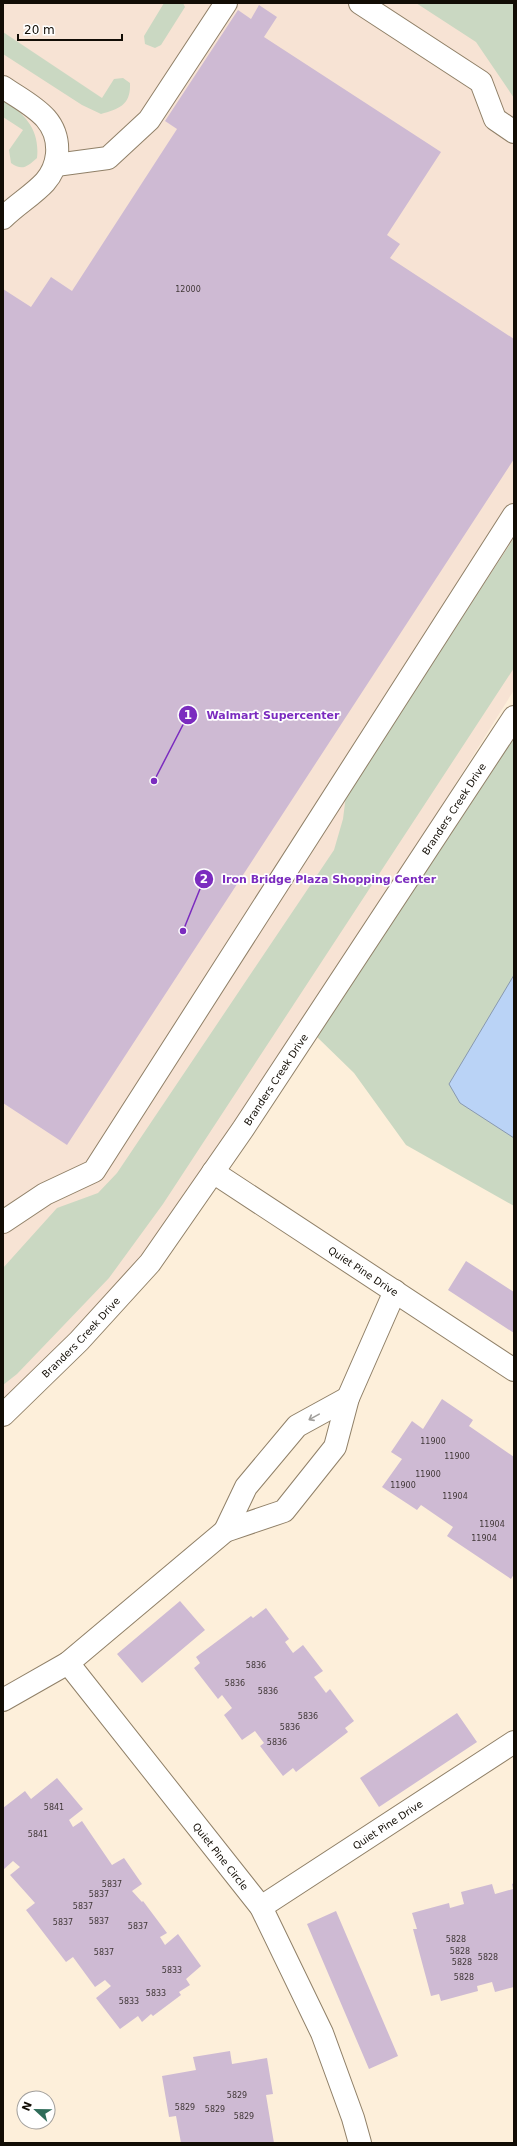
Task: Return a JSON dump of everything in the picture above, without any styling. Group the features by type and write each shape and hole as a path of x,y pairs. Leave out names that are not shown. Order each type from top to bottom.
{"street":[{"path":"56,165 108,158 149,120 226,3"},
{"path":"360,3 481,82 495,119 514,132"},
{"path":"3,87 43,114 50,123 58,141 56,165 45,182 15,205 3,218"},
{"path":"3,1222 45,1194 94,1171 514,515"},
{"name":"Branders Creek Drive","path":"3,1415 79,1341 150,1263 213,1172 514,717"},
{"name":"Quiet Pine Drive","path":"213,1172 514,1370"},
{"path":"3,1700 68,1663 225,1531 284,1511 336,1447 348,1398 395,1291"},
{"path":"225,1531 246,1487 297,1426 348,1398"},
{"name":"Quiet Pine Circle","path":"68,1663 261,1907 322,2033 353,2118 360,2143"},
{"name":"Quiet Pine Drive","path":"261,1907 514,1742"}],"shaded area":[{"path":"3,3 514,3 514,690 213,1172 79,1341 3,1415"}],"green space":[{"path":"164,3 183,3 185,7 161,45 155,48 145,44 144,36"},
{"path":"416,3 514,3 514,98 476,42"},
{"path":"3,32 102,98 114,79 123,78 130,83 130,90 126,101 118,108 101,114 82,105 3,54"},
{"path":"3,100 25,117 34,131 37,158 24,167 18,167 11,163 9,150 23,130 3,117"},
{"path":"514,538 514,668 163,1204 109,1278 17,1374 3,1385 3,1268 57,1208 98,1193 117,1173 334,850 343,819 346,795"},
{"path":"514,738 514,1206 406,1145 354,1073 317,1037"}],"water":[{"path":"514,975 514,1138 460,1103 449,1084"}],"building":[{"path":"259,5 277,17 264,37 441,152 387,235 400,244 390,258 514,339 514,459 67,1145 3,1103 3,289 31,307 51,277 72,291 177,129 165,121 238,10 251,19"},
{"path":"466,1261 514,1292 514,1333 448,1290"},
{"path":"442,1399 473,1420 469,1426 514,1457 514,1574 511,1579 447,1536 453,1527 421,1505 417,1510 382,1487 402,1459 391,1452 412,1421 423,1429"},
{"path":"180,1601 205,1630 142,1683 117,1654"},
{"path":"266,1608 289,1639 285,1642 293,1653 303,1645 323,1671 314,1677 326,1693 330,1689 354,1721 345,1728 348,1732 296,1772 293,1768 283,1776 260,1746 264,1743 255,1731 242,1740 224,1715 232,1708 222,1695 218,1699 194,1668 200,1663 196,1657 251,1616 253,1618"},
{"path":"457,1713 477,1742 379,1807 360,1778"},
{"path":"57,1778 83,1809 69,1820 73,1827 82,1821 112,1865 124,1858 142,1884 132,1891 142,1902 143,1901 167,1933 160,1937 165,1945 178,1934 201,1966 186,1979 190,1985 179,1992 181,1995 153,2016 151,2014 142,2022 138,2016 120,2029 96,1998 111,1986 105,1980 95,1987 73,1957 66,1962 26,1910 35,1903 10,1875 20,1867 13,1861 3,1870 3,1808 25,1791 31,1799"},
{"path":"514,1883 514,1987 495,1992 492,1982 477,1986 478,1991 441,2001 439,1994 431,1996 413,1929 417,1929 412,1913 449,1903 450,1908 464,1904 461,1892 492,1884 495,1894 513,1889 512,1884"},
{"path":"336,1911 398,2056 369,2069 307,1924"},
{"path":"230,2051 232,2064 267,2058 273,2094 266,2095 274,2143 181,2143 176,2116 169,2117 162,2076 196,2070 193,2057"}],"place":[{"name":"Walmart Supercenter","path":"154,781"},
{"name":"Iron Bridge Plaza Shopping Center","path":"183,931"}]}
